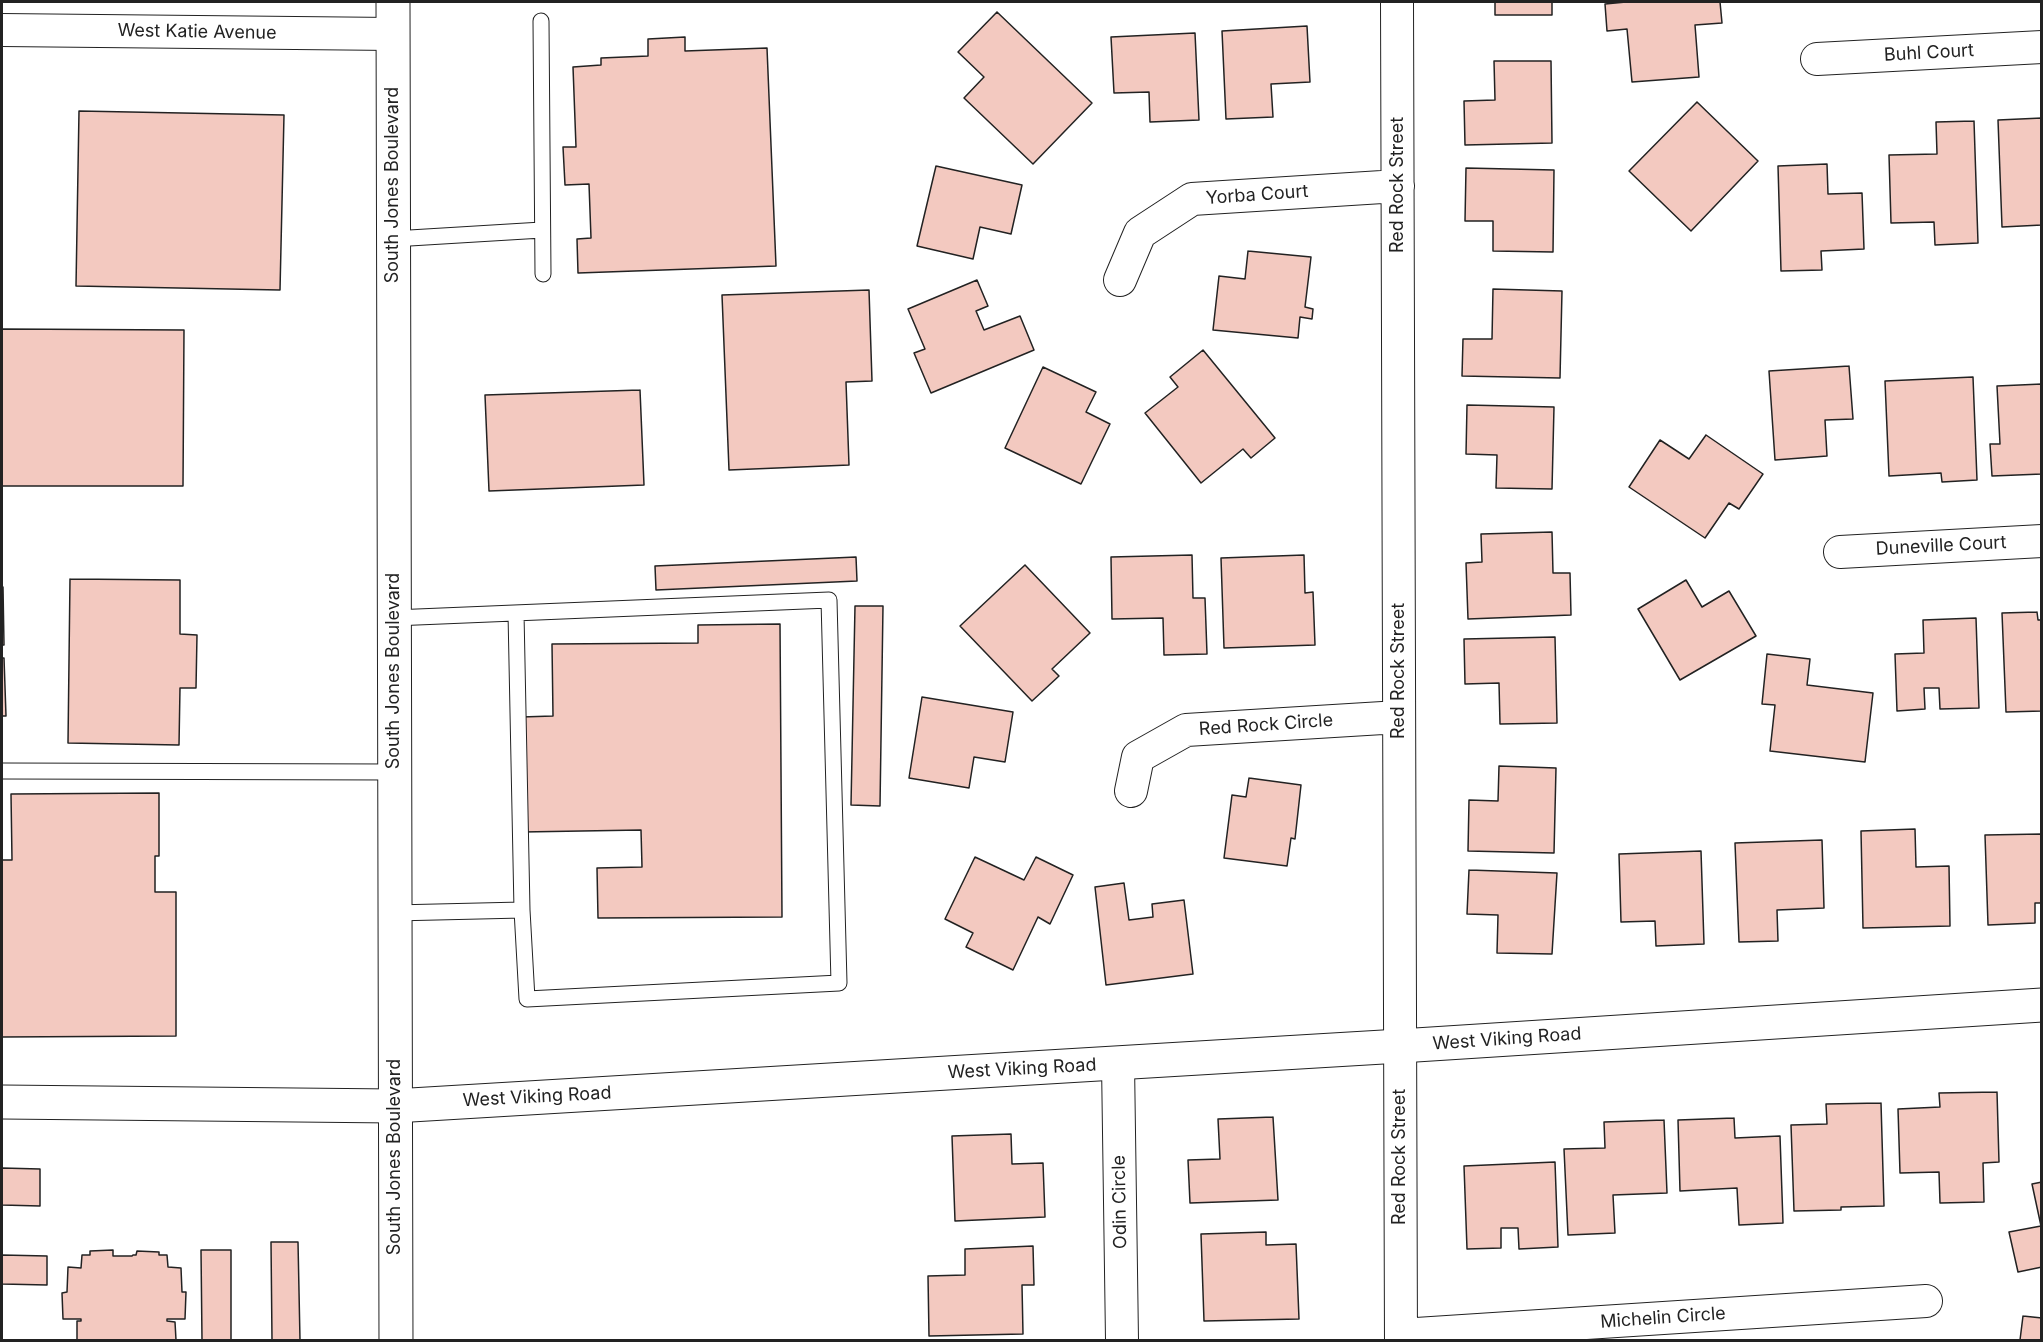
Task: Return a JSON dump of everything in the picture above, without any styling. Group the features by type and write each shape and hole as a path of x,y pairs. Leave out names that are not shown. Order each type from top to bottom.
{"street":[{"name":"South Jones Boulevard","path":"393,2 396,1341"},
{"name":"Red Rock Street","path":"1397,2 1401,1338"},
{"name":"West Katie Avenue","path":"2,30 393,34"},
{"name":"Buhl Court","path":"1817,59 2042,47"},
{"name":"Yorba Court","path":"1120,280 1140,233 1192,199 1398,186"},
{"name":"Duneville Court","path":"1840,552 2042,541"},
{"name":"Red Rock Circle","path":"1131,791 1138,757 1186,730 1399,717"},
{"name":"West Viking Road","path":"2,1102 394,1106 2042,1005"},
{"name":"Odin Circle","path":"1118,1063 1122,1341"},
{"name":"Michelin Circle","path":"1401,1338 1926,1301"}],"lane":[{"path":"541,21 543,274"},
{"path":"393,239 542,230"},
{"path":"393,618 829,600 839,983 527,999 522,910 516,614"},
{"path":"2,771 394,772"},
{"path":"394,913 522,910"}],"building":[{"path":"1495,2 1552,2 1552,15 1495,15"},
{"path":"1720,2 1722,23 1695,25 1699,77 1632,82 1627,29 1607,31 1605,4"},
{"path":"997,12 1092,103 1033,164 964,98 984,77 958,52"},
{"path":"1307,26 1310,82 1271,84 1273,117 1226,119 1222,31"},
{"path":"1195,33 1199,120 1150,122 1149,92 1114,93 1111,37"},
{"path":"685,37 685,51 767,48 776,266 578,273 577,239 591,238 589,184 565,185 563,147 576,147 573,67 601,65 601,58 648,56 648,39"},
{"path":"1494,61 1551,61 1552,143 1465,145 1464,101 1495,100"},
{"path":"1697,102 1758,161 1691,231 1629,171"},
{"path":"79,111 284,115 280,290 76,286"},
{"path":"2042,118 2042,225 2002,227 1998,120"},
{"path":"1974,121 1978,243 1935,245 1934,222 1891,223 1889,155 1937,154 1936,122"},
{"path":"1827,164 1828,194 1862,193 1864,249 1821,251 1822,270 1781,271 1778,166"},
{"path":"936,166 1022,185 1011,234 980,227 973,259 917,246"},
{"path":"1466,168 1554,170 1553,252 1493,251 1493,221 1465,221"},
{"path":"1248,251 1311,257 1305,307 1313,309 1312,319 1300,317 1298,338 1213,330 1219,276 1245,279"},
{"path":"977,280 988,306 976,311 984,330 1020,316 1034,350 931,393 914,353 925,349 908,309"},
{"path":"1493,289 1562,291 1560,378 1462,376 1463,339 1492,339"},
{"path":"869,290 872,381 846,382 849,465 729,470 722,295"},
{"path":"2,329 184,330 183,486 2,486"},
{"path":"1203,350 1275,438 1251,458 1243,449 1201,483 1145,413 1178,387 1170,377"},
{"path":"1849,366 1853,419 1825,420 1827,456 1775,460 1769,371"},
{"path":"1043,367 1096,392 1086,412 1110,424 1081,484 1005,448"},
{"path":"1973,377 1977,480 1942,482 1941,473 1889,476 1885,381"},
{"path":"2042,384 2042,474 1992,476 1990,444 2000,444 1997,386"},
{"path":"640,390 644,485 489,491 485,395"},
{"path":"1467,405 1554,407 1552,489 1496,488 1497,455 1466,454"},
{"path":"1706,435 1763,474 1739,509 1729,503 1705,538 1629,487 1660,440 1689,459"},
{"path":"1552,532 1553,573 1570,573 1571,615 1468,619 1466,563 1482,562 1481,534"},
{"path":"1192,555 1193,598 1205,598 1207,654 1164,655 1163,618 1112,619 1111,557"},
{"path":"1304,555 1305,593 1313,592 1315,645 1224,648 1221,558"},
{"path":"856,557 857,581 656,590 655,566"},
{"path":"1025,565 1090,633 1052,669 1059,676 1032,701 960,626"},
{"path":"70,579 180,580 180,634 197,635 196,688 180,688 179,745 68,743"},
{"path":"1686,580 1702,607 1729,591 1756,636 1680,680 1638,609"},
{"path":"3,587 4,645 2,645"},
{"path":"855,606 883,606 880,806 851,805"},
{"path":"2037,612 2038,620 2042,620 2042,711 2006,712 2002,613"},
{"path":"1976,618 1979,708 1940,709 1939,688 1924,688 1925,709 1897,711 1895,654 1924,653 1923,620"},
{"path":"780,624 782,917 598,918 597,868 642,867 641,830 522,832 521,717 553,716 552,644 698,643 698,625"},
{"path":"1555,637 1557,723 1500,724 1499,683 1465,684 1464,639"},
{"path":"1767,654 1810,659 1807,685 1873,693 1865,762 1770,751 1775,705 1762,704"},
{"path":"2,658 4,658 6,716 2,716"},
{"path":"922,697 1013,712 1005,762 974,757 969,788 909,778"},
{"path":"1499,766 1556,768 1554,853 1468,851 1469,800 1498,801"},
{"path":"1249,778 1301,785 1295,839 1291,838 1287,866 1224,858 1232,795 1246,797"},
{"path":"159,793 159,856 155,856 155,892 176,892 176,1036 2,1037 2,860 12,860 11,794"},
{"path":"1915,829 1916,867 1949,866 1950,926 1863,928 1861,831"},
{"path":"2042,834 2042,903 2035,903 2035,923 1988,925 1985,835"},
{"path":"1822,840 1824,908 1777,910 1778,941 1739,942 1735,843"},
{"path":"1701,851 1704,944 1656,946 1655,921 1621,922 1619,854"},
{"path":"975,857 1024,880 1036,857 1073,875 1050,924 1038,917 1013,970 966,947 973,933 945,919"},
{"path":"1469,870 1557,873 1552,954 1497,953 1498,915 1467,914"},
{"path":"1124,883 1129,920 1153,917 1152,904 1184,900 1193,974 1106,985 1095,887"},
{"path":"1997,1092 1999,1162 1983,1163 1984,1202 1940,1203 1939,1172 1900,1173 1898,1109 1940,1107 1939,1093"},
{"path":"1881,1103 1884,1206 1794,1211 1791,1125 1827,1124 1826,1104"},
{"path":"1273,1117 1278,1200 1190,1203 1188,1160 1220,1159 1218,1119"},
{"path":"1734,1118 1735,1138 1780,1136 1783,1223 1739,1225 1737,1188 1680,1191 1678,1120"},
{"path":"1664,1120 1667,1193 1613,1195 1615,1233 1568,1235 1564,1149 1605,1148 1604,1122"},
{"path":"1011,1134 1012,1164 1043,1163 1045,1217 955,1221 952,1136"},
{"path":"1555,1162 1558,1247 1519,1249 1518,1228 1501,1228 1501,1248 1467,1249 1464,1166"},
{"path":"2,1168 40,1169 40,1206 2,1205"},
{"path":"2042,1182 2042,1267 2018,1272 2009,1232 2041,1226 2032,1184"},
{"path":"1266,1232 1266,1245 1296,1244 1299,1319 1204,1321 1201,1234"},
{"path":"271,1242 298,1242 300,1340 272,1340"},
{"path":"1033,1246 1034,1285 1022,1285 1023,1334 929,1336 928,1276 965,1275 965,1249"},
{"path":"113,1250 113,1256 132,1256 136,1255 137,1251 159,1252 159,1255 167,1255 168,1267 181,1268 182,1292 186,1292 185,1319 167,1319 167,1321 175,1322 176,1340 77,1340 77,1321 81,1319 63,1319 62,1293 67,1292 68,1267 81,1268 82,1255 90,1255 90,1251"},
{"path":"201,1250 231,1250 231,1340 202,1340"},
{"path":"2,1255 47,1256 47,1285 2,1284"},
{"path":"2023,1316 2042,1318 2042,1340 2020,1340"}]}
